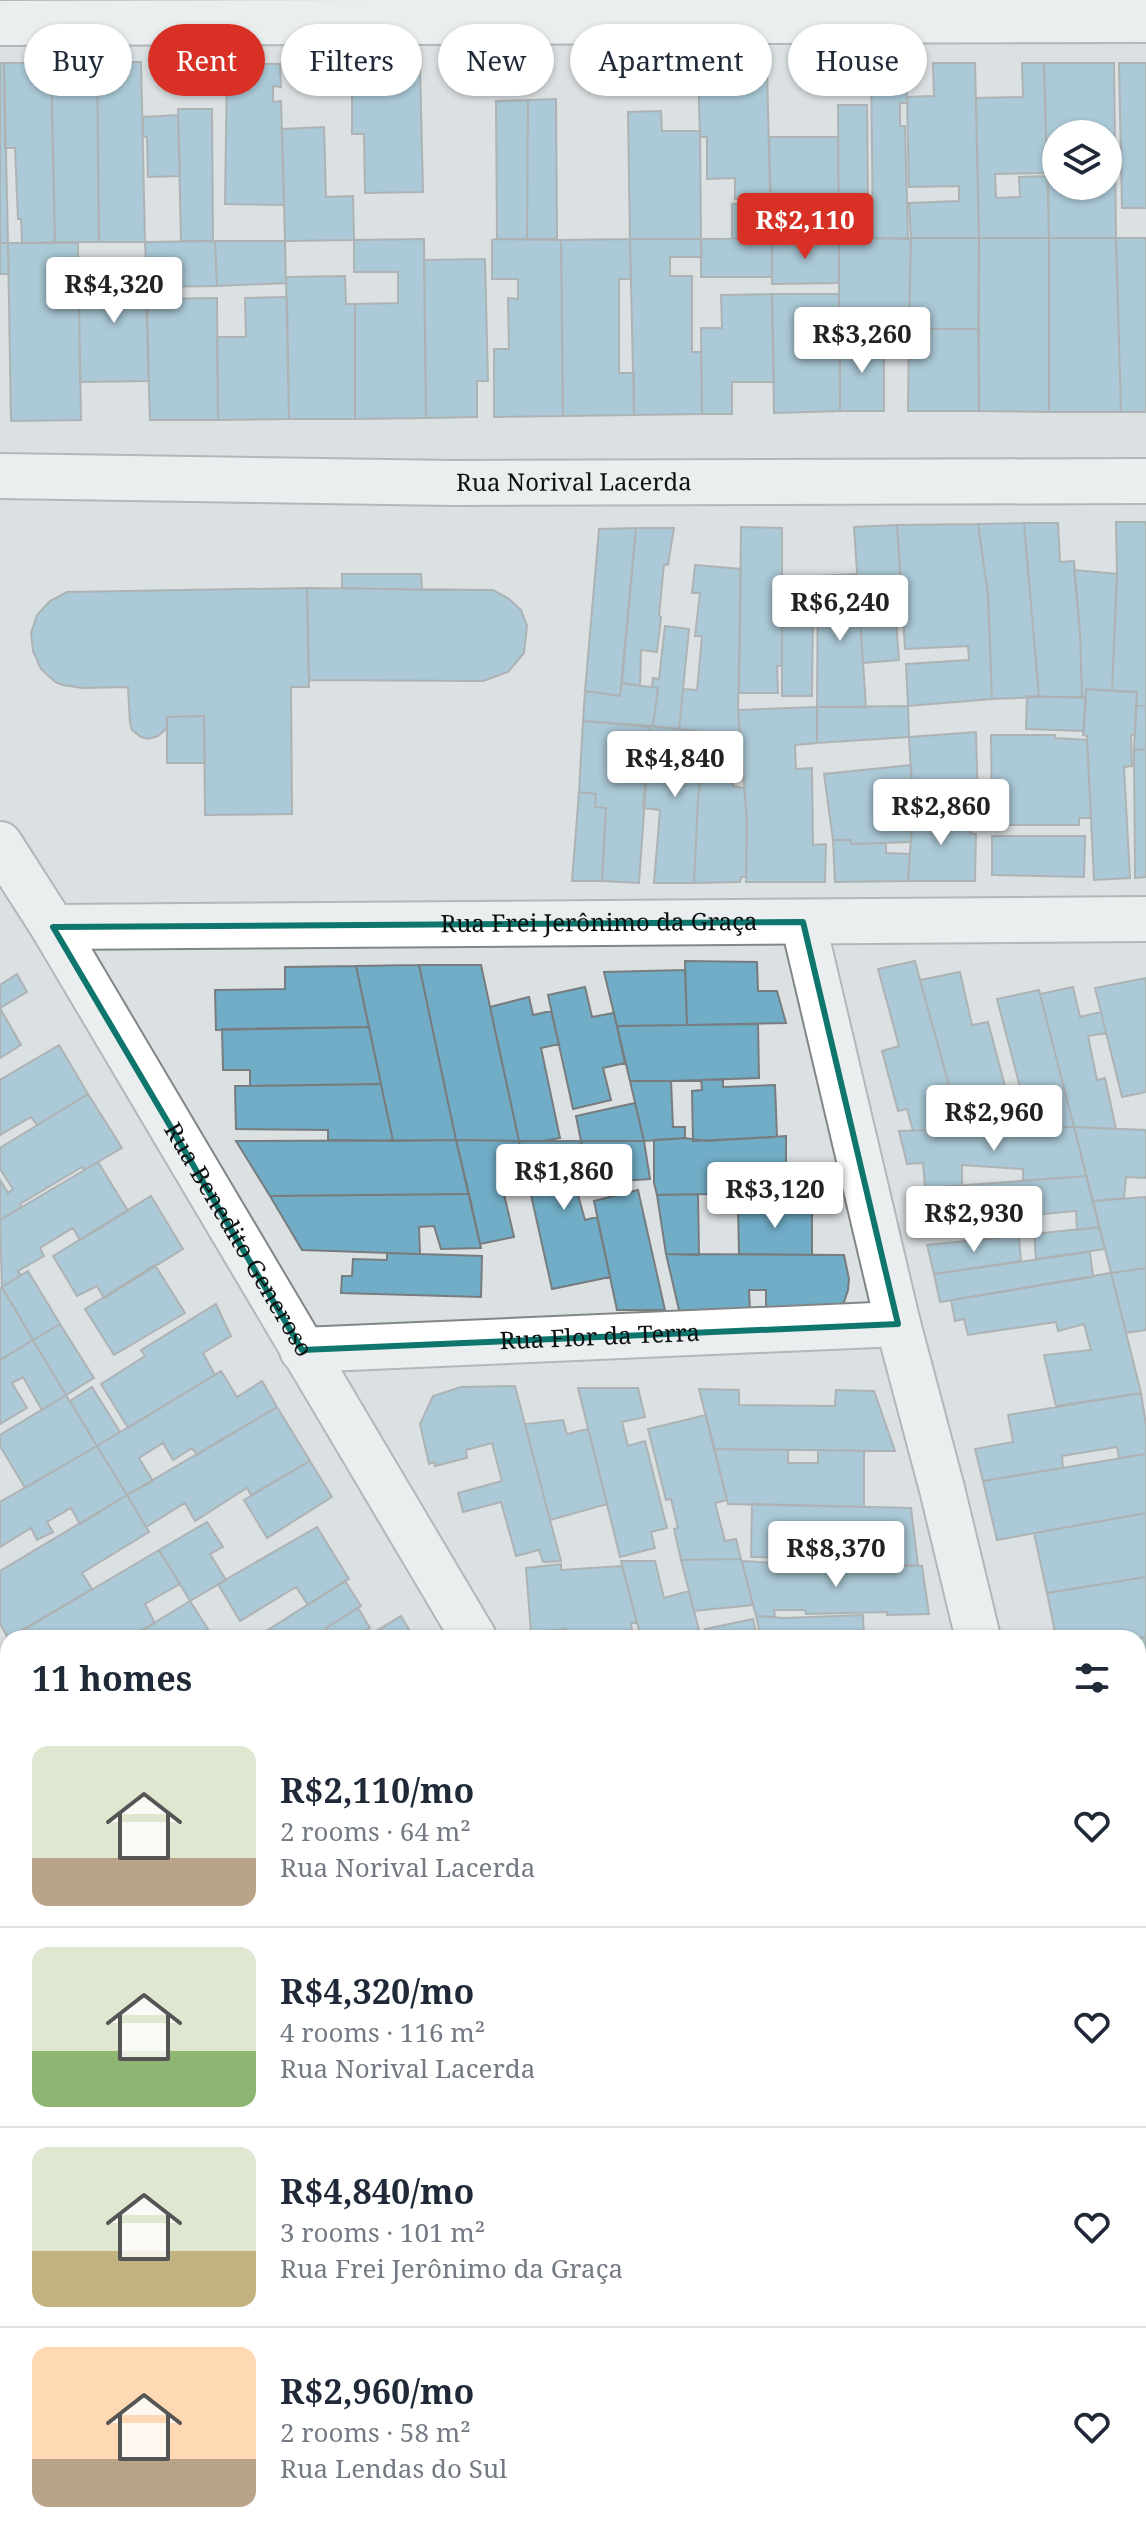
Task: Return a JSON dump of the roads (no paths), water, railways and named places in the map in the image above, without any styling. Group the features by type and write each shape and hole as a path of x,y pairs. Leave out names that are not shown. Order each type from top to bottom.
{"street":[{"path":"647,22 714,0"},
{"path":"0,23 1146,20"},
{"name":"Rua Norival Lacerda","path":"0,476 454,483 1146,481"},
{"name":"Rua Benedito Generoso","path":"0,844 53,927 469,1630"},
{"name":"Rua Frei Jerônimo da Graça","path":"53,927 1146,919"},
{"path":"803,922 898,1324 976,1630"},
{"name":"Rua Flor da Terra","path":"302,1350 898,1324"}]}
